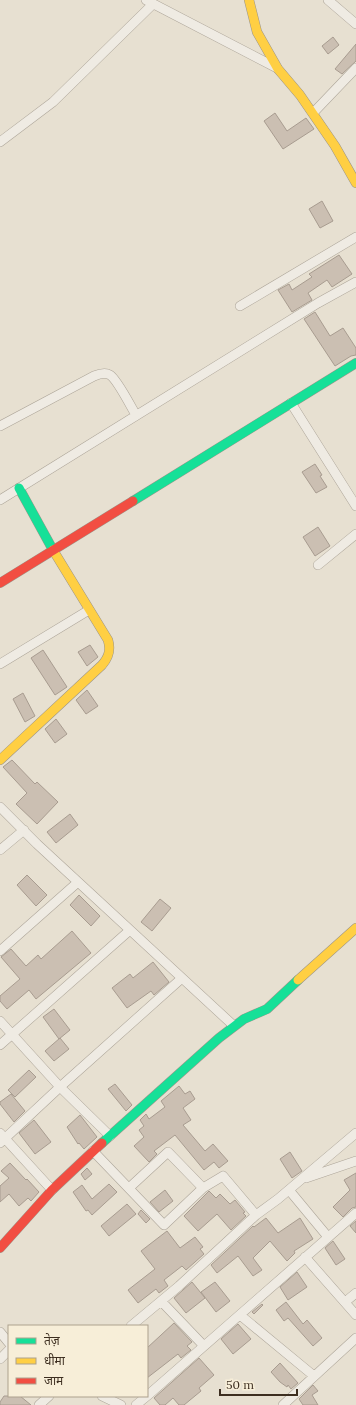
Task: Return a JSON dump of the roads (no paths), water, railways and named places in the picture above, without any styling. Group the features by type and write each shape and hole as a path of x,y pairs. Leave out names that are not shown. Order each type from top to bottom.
{"street":[{"path":"249,0 257,32 278,69 313,113 355,178"},
{"path":"328,0 356,24"},
{"path":"0,142 53,102 149,2 278,69"},
{"path":"313,113 356,68"},
{"path":"240,306 356,237"},
{"path":"0,500 318,303 356,282"},
{"path":"0,583 356,363"},
{"path":"0,426 94,376 103,373 110,375 115,380 136,416"},
{"path":"292,403 356,506"},
{"path":"0,760 102,665 110,656 111,648 108,640 53,550 19,488"},
{"path":"318,566 356,534"},
{"path":"0,664 89,610"},
{"path":"0,807 78,882 234,1026"},
{"path":"0,850 24,830"},
{"path":"0,951 78,882"},
{"path":"0,1248 52,1190 93,1151 219,1038 244,1019 267,1009 356,928"},
{"path":"0,1045 130,930"},
{"path":"52,1190 2,1138 182,978"},
{"path":"0,1021 60,1087 110,1136"},
{"path":"132,1325 256,1216 356,1133"},
{"path":"93,1151 164,1225 203,1188 223,1176 256,1216"},
{"path":"129,1188 168,1152 203,1188"},
{"path":"301,1180 356,1161"},
{"path":"289,1190 328,1237"},
{"path":"148,1395 356,1212"},
{"path":"305,1257 356,1315"},
{"path":"345,1302 356,1293"},
{"path":"161,1300 204,1346"},
{"path":"240,1315 314,1376"},
{"path":"0,1332 8,1342"},
{"path":"283,1405 356,1338"},
{"path":"0,1359 8,1351"},
{"path":"39,1405 48,1397"},
{"path":"104,1397 121,1405"},
{"path":"136,1405 146,1397"}]}
